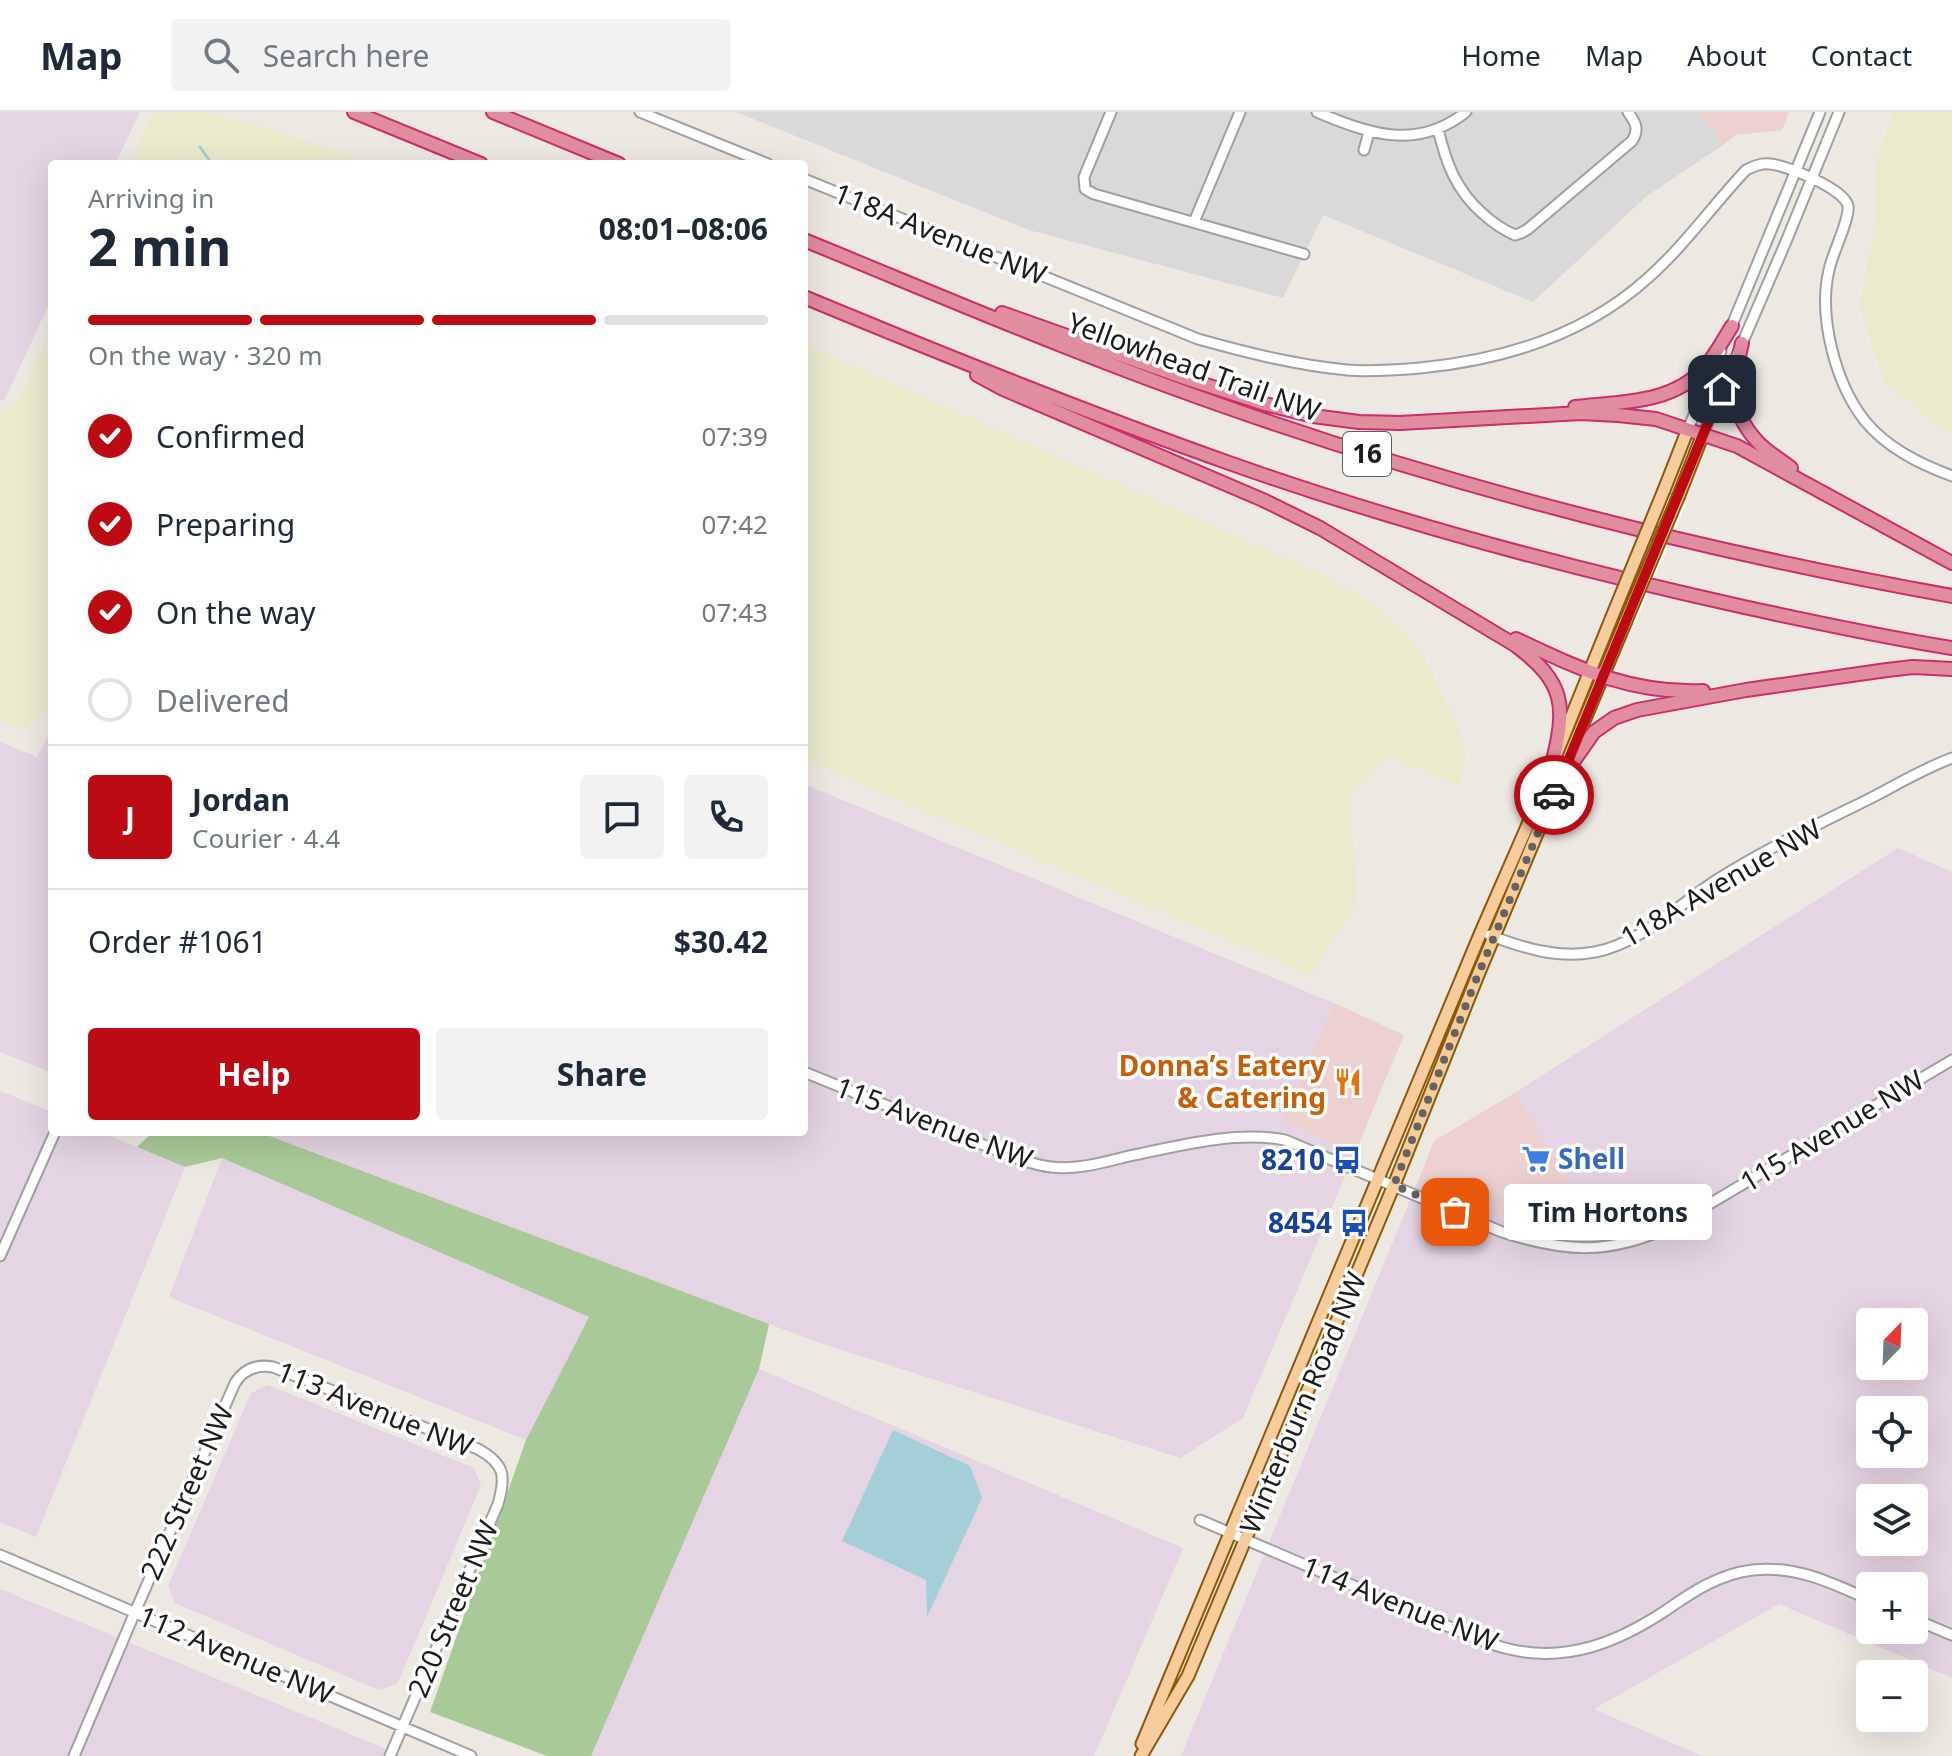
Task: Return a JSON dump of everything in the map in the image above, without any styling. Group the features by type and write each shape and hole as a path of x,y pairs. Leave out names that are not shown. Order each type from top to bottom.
{"highway":[{"path":"354,112 471,160"},
{"path":"493,112 609,160"},
{"name":"Yellowhead Trail NW","path":"808,242 1155,382 1382,458 1484,489 1629,527 1793,565 1952,596"},
{"path":"863,264 1188,379 1313,416 1400,423 1581,413 1656,419 1737,446 1952,563"},
{"name":"16","path":"808,299 1036,391 1221,460 1461,536 1712,600 1952,648"},
{"path":"1529,415 1671,393 1695,378 1732,326"},
{"path":"1742,343 1734,374 1735,398 1741,419 1756,441 1819,490"},
{"path":"918,344 1003,389 1220,481 1320,528 1475,619 1532,657 1549,677 1558,696 1561,714 1552,764"},
{"path":"1475,619 1595,675 1660,690 1746,690"},
{"path":"1559,782 1594,732 1614,718 1637,710 1746,690 1900,668 1952,669"}],"main road":[{"name":"Winterburn Road NW","path":"1139,1756 1188,1676 1394,1185 1559,782 1611,619 1688,429"},
{"name":"Winterburn Road NW","path":"1139,1756 1165,1685 1232,1533 1552,764 1595,675 1625,623 1703,434"}],"street":[{"path":"640,112 758,160"},
{"path":"1111,112 1084,177 1085,189 1304,254"},
{"path":"1194,222 1240,112"},
{"path":"1317,112 1369,132 1392,136 1408,136 1438,129 1466,112"},
{"path":"1438,129 1446,162 1461,191 1491,221 1515,235 1528,229 1632,141 1637,128 1628,112"},
{"name":"Winterburn Road NW","path":"1688,429 1820,112"},
{"name":"Winterburn Road NW","path":"1703,434 1839,112"},
{"path":"1364,150 1369,132"},
{"name":"118A Avenue NW","path":"808,181 1198,339 1265,358 1311,366 1392,370 1493,357 1527,348 1593,318 1621,300 1673,254 1746,170 1759,164 1770,164 1811,178 1839,192 1849,208 1829,269 1825,309 1834,354 1849,395 1865,420 1899,451 1952,476"},
{"name":"118A Avenue NW","path":"1481,932 1519,946 1556,954 1597,952 1618,945 1763,854 1952,758"},
{"name":"115 Avenue NW","path":"808,1074 1021,1160 1051,1167 1080,1167 1183,1144 1261,1137 1285,1140 1502,1232 1534,1242 1580,1248 1629,1242 1674,1225 1952,1060"},
{"path":"1,1253 53,1136"},
{"name":"113 Avenue NW","path":"252,1368 261,1365 273,1367 478,1449 496,1460"},
{"name":"222 Street NW","path":"74,1756 235,1383 239,1376 252,1368"},
{"name":"220 Street NW","path":"390,1756 498,1504 502,1479 496,1460"},
{"name":"114 Avenue NW","path":"1200,1520 1480,1640 1536,1653 1561,1653 1607,1642 1629,1633 1701,1587 1752,1570 1796,1571 1856,1594"},
{"name":"112 Avenue NW","path":"0,1555 471,1756"},
{"path":"1928,1625 1952,1635"}],"shaded area":[{"path":"0,112 140,112 117,160 48,160 48,307 4,401 0,400"},
{"path":"736,112 1700,112 1723,145 1647,196 1533,302 1323,215 1283,298 1029,230"},
{"path":"1700,112 1789,112 1782,130 1736,135 1723,145"},
{"path":"48,736 48,1071 0,1052 0,742 37,757"},
{"path":"808,786 1334,1003 1282,1121 1355,1153 1243,1418 1180,1458 817,1342 270,1136 808,1136"},
{"path":"1898,848 1952,872 1952,1678 1928,1668 1928,1660 1910,1660 1873,1644 1928,1644 1928,1572 1856,1572 1856,1637 1779,1604 1594,1709 1702,1756 1181,1756 1418,1181 1530,1228 1556,1234 1579,1235 1581,1202 1516,1092"},
{"path":"1334,1003 1404,1035 1355,1153 1282,1121"},
{"path":"0,1091 48,1110 48,1136 110,1136 185,1167 36,1537 0,1522"},
{"path":"1516,1092 1581,1202 1579,1235 1530,1228 1418,1181 1434,1141"},
{"path":"222,1158 589,1317 526,1440 169,1297"},
{"path":"759,1369 1183,1548 1094,1756 591,1756"},
{"path":"268,1385 474,1468 481,1485 398,1683 379,1690 175,1603 168,1586 251,1393"},
{"path":"0,1589 403,1756 0,1756"}],"green space":[{"path":"154,112 202,112 267,128 360,160 132,160"},
{"path":"1894,112 1952,112 1952,432 1941,429 1885,382 1860,308 1877,213 1876,162"},
{"path":"48,337 48,708 23,730 0,720 0,412 8,410 19,399"},
{"path":"808,346 1324,575 1370,602 1400,626 1425,659 1456,722 1466,755 1459,786 1390,756 1350,794 1357,902 1311,975 808,762"},
{"path":"149,1136 270,1136 769,1324 759,1369 591,1756 547,1756 430,1712 526,1440 589,1317 222,1158 185,1167 137,1147"}],"water":[{"path":"893,1430 970,1466 982,1498 927,1617 926,1580 842,1541"}],"pier":[{"path":"1656,494 1687,501 1636,622 1605,615"}],"waterway":[{"path":"200,147 209,160"}],"way so far":[{"path":"1455,1212 1394,1185 1554,795"}],"place":[{"name":"Donna’s Eatery & Catering","path":"1348,1082"},
{"name":"Shell","path":"1536,1159"},
{"name":"8210","path":"1347,1160"},
{"name":"Tim Hortons","path":"1455,1212"},
{"name":"8454","path":"1354,1223"}],"route":[{"path":"1554,795 1722,389"}]}
